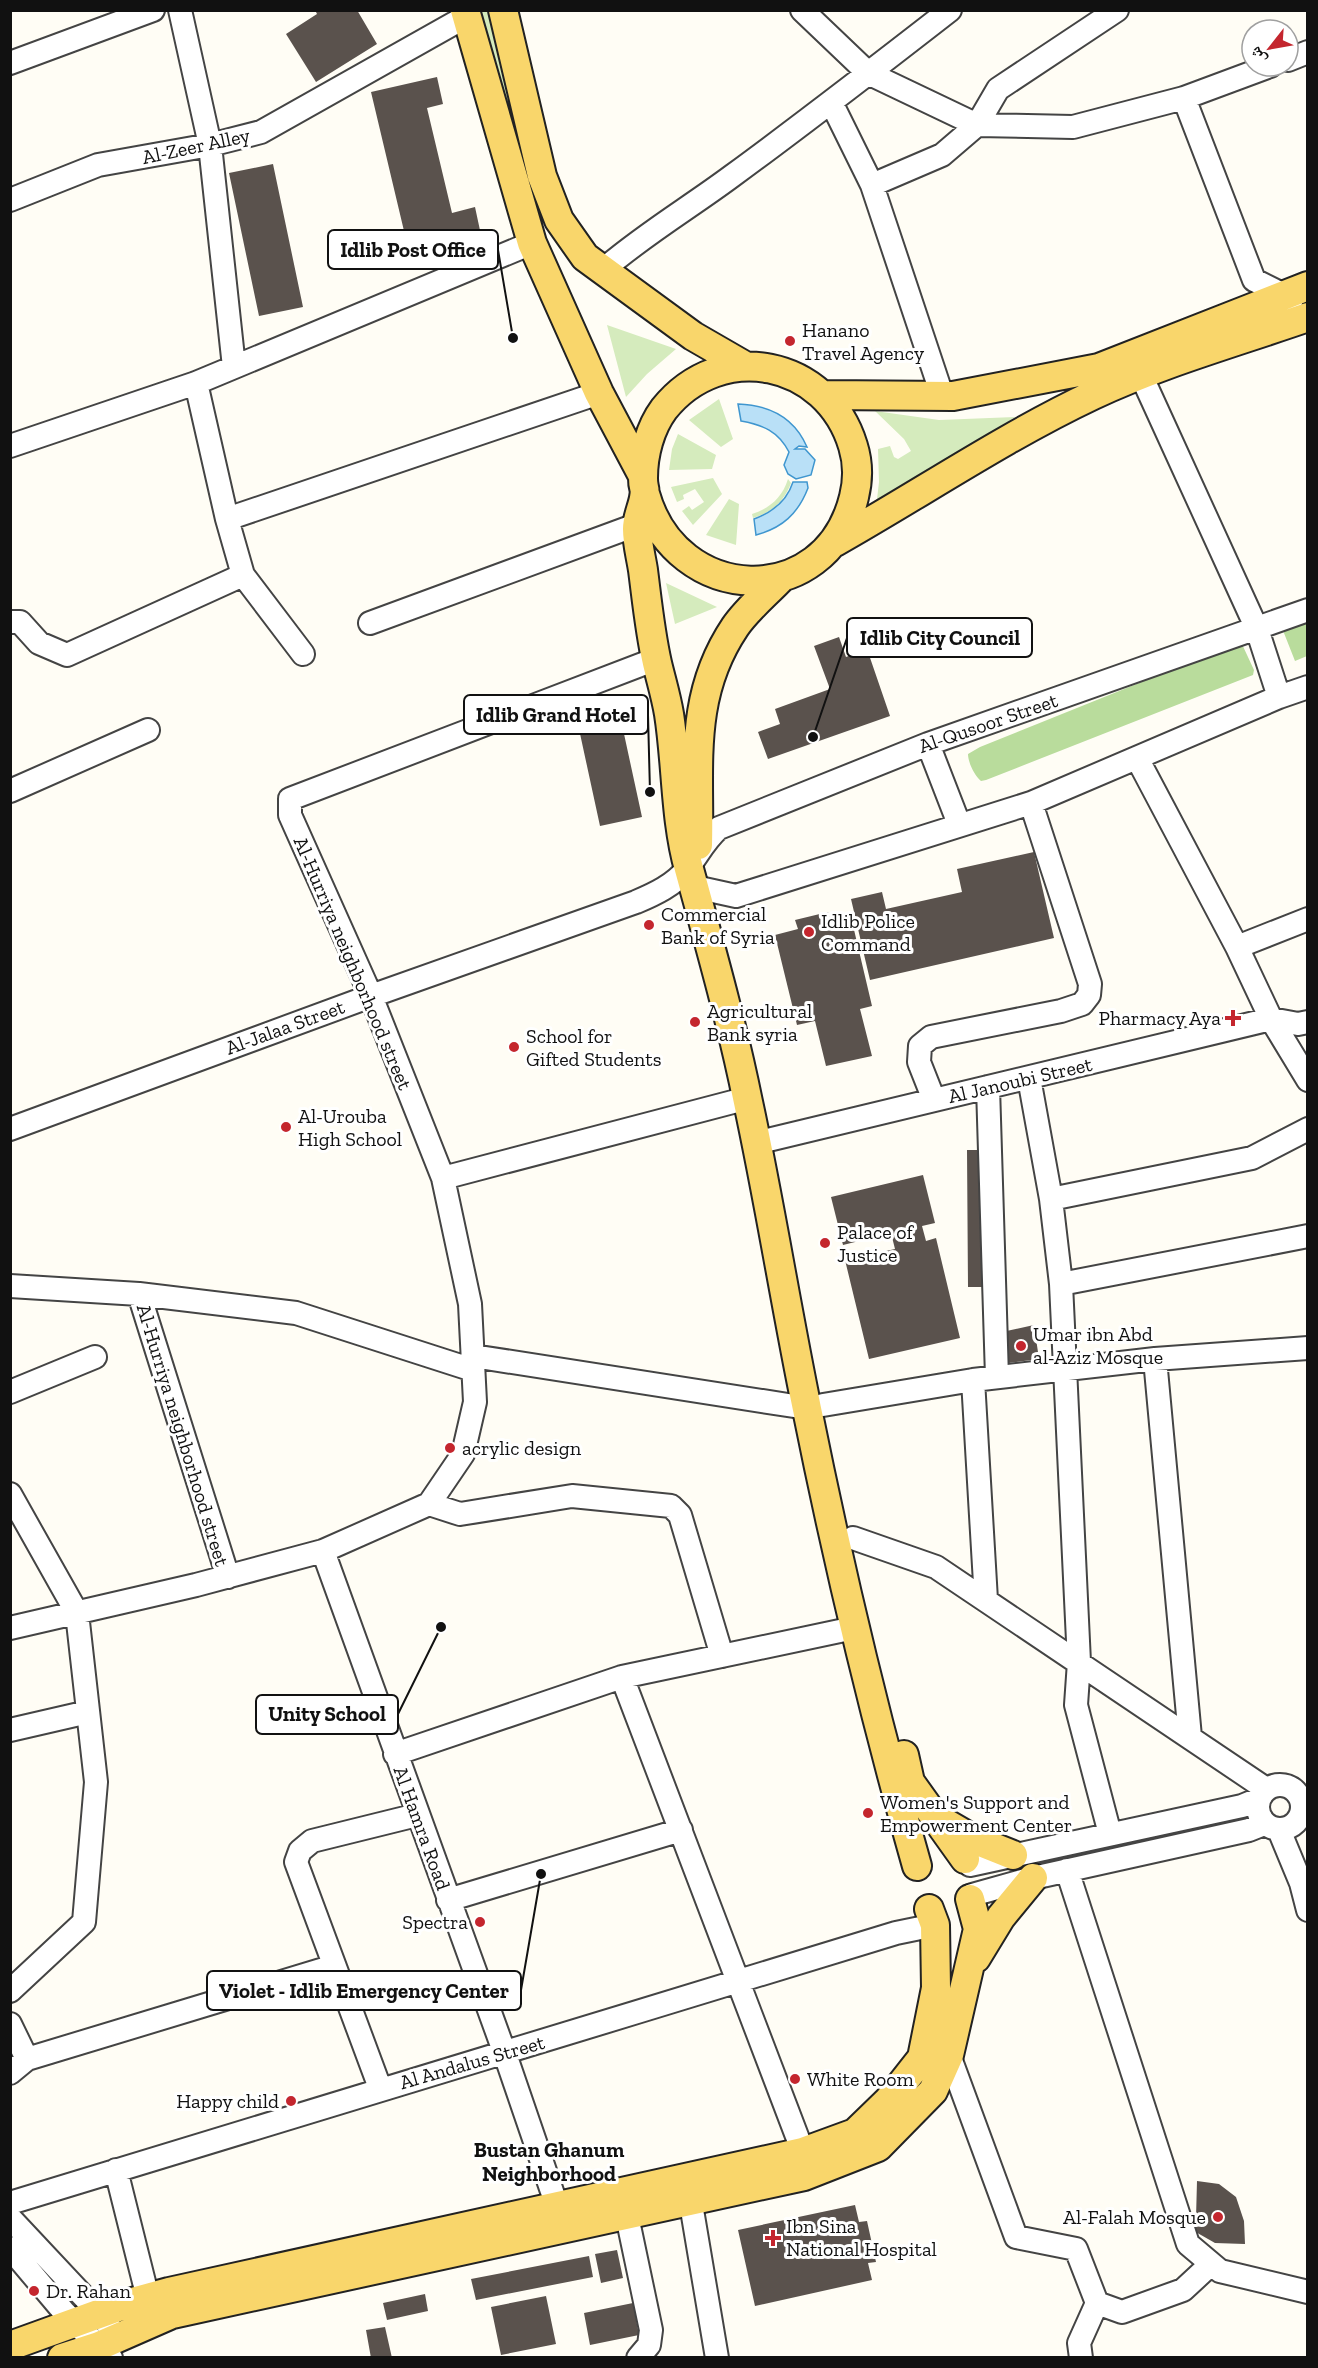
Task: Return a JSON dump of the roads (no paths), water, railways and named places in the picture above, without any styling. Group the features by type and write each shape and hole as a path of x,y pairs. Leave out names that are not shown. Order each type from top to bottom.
{"main road":[{"path":"503,10 542,176 559,220 585,257 693,336 745,366"},
{"path":"466,13 532,243 599,393 644,485 650,511 666,541 691,563 721,577 754,581 782,577 808,565 833,543 1026,430 1093,395 1141,375 1307,318"},
{"path":"825,395 953,396 1100,368 1296,291"},
{"path":"10,2346 148,2298 556,2206 804,2176 878,2146 933,2091 949,2055 978,1929 971,1897 975,1880 967,1862 931,1815 910,1782 853,1538 815,1407 698,874 669,711 656,659 636,525 644,485 647,444 661,413 684,389 703,378 712,373 745,366 774,368 801,378 825,395 844,422 856,452 858,484 850,516 833,543"},
{"path":"62,2358 110,2347 172,2314 355,2272 627,2216 688,2190 855,2133 889,2100 922,2058 936,1988 932,1917 915,1893 913,1882 917,1866 891,1779 854,1628 768,1140 748,1040 698,874 699,791 696,755 699,721 709,678 719,654 736,625 782,577"},
{"path":"931,1815 974,1839 1013,1855"},
{"path":"917,1866 930,1855 942,1851 955,1853 967,1862"},
{"path":"969,1970 1001,1917 1033,1878"},
{"path":"932,1917 938,1913 956,1911 971,1897"}],"street":[{"path":"10,63 153,10"},
{"path":"180,10 210,146 234,367"},
{"path":"802,10 868,73 977,125 1073,127 1184,98 1240,77"},
{"path":"603,270 629,247 694,204 832,104 868,73 950,10"},
{"path":"872,185 942,155 977,125 998,89 1117,10"},
{"name":"Al-Zeer Alley","path":"10,200 98,165 210,146 261,132 466,13"},
{"path":"1184,98 1254,280 1296,291 1307,318"},
{"path":"832,104 872,185 942,395"},
{"path":"10,446 196,383 532,243"},
{"path":"1141,375 1257,629 1279,697"},
{"path":"196,383 227,519 243,575 303,654"},
{"path":"227,519 599,393"},
{"path":"370,623 636,525"},
{"path":"10,622 20,622 39,643 67,655 243,575"},
{"name":"Al-Qusoor Street","path":"698,874 719,828 928,744 1308,610"},
{"name":"Al-Hurriya neighborhood street","path":"10,1628 323,1551 429,1504 463,1454 475,1402 470,1304 443,1178 370,996 290,815 290,799 656,659"},
{"path":"698,874 736,896 959,824 1032,804 1279,697 1308,687"},
{"path":"10,791 148,730"},
{"path":"928,744 959,824"},
{"path":"1137,758 1238,947 1271,1019 1308,1080"},
{"path":"934,1100 919,1062 920,1046 932,1037 1061,1011 1082,1004 1089,995 1089,984 1032,804"},
{"name":"Al-Jalaa Street","path":"10,1129 370,996 636,902 698,874"},
{"path":"1238,947 1308,920"},
{"path":"1271,1019 1298,1024 1308,1022"},
{"name":"Al Janoubi Street","path":"768,1140 1271,1019"},
{"path":"1029,1078 1051,1199 1061,1284 1063,1370 1078,1662 1076,1705 1110,1834"},
{"path":"988,1088 997,1377"},
{"path":"443,1178 748,1098"},
{"path":"1051,1199 1252,1158 1308,1129"},
{"path":"1061,1284 1308,1236"},
{"path":"10,1286 139,1294 296,1313 473,1363 815,1407 997,1377 1155,1359 1308,1348"},
{"name":"Al-Hurriya neighborhood street","path":"139,1294 228,1576"},
{"path":"10,1392 95,1357"},
{"path":"1155,1359 1190,1737"},
{"path":"973,1380 986,1600"},
{"path":"10,1494 77,1613 96,1782 84,1922 10,1991"},
{"path":"429,1504 459,1514 572,1496 671,1506 680,1515 722,1656"},
{"path":"853,1538 936,1567 1190,1737 1263,1794"},
{"name":"Al Hamra Road","path":"323,1551 505,2054 556,2206"},
{"path":"395,1754 621,1677 854,1628"},
{"path":"621,1677 802,2152"},
{"path":"10,1730 88,1712"},
{"path":"967,1862 1013,1855 1242,1806 1274,1786 1299,1787 1300,1797 1289,1820 1308,1910"},
{"path":"1263,1794 1259,1815 1289,1820"},
{"path":"380,2088 296,1862 300,1851 312,1841 417,1815"},
{"path":"971,1897 1033,1878 1289,1820"},
{"path":"448,1900 681,1830"},
{"path":"1067,1870 1188,2244 1220,2271 1308,2292"},
{"name":"Al Andalus Street","path":"10,2204 380,2088 505,2054 739,1982 896,1933 932,1917"},
{"path":"10,2024 19,2066 334,1966"},
{"path":"949,2055 1016,2237 1076,2249 1097,2303 1079,2343 1081,2358"},
{"path":"116,2170 148,2298"},
{"path":"688,2190 717,2358"},
{"path":"627,2216 651,2330 649,2345 638,2358"},
{"path":"10,2218 110,2347"},
{"path":"10,2248 88,2319"},
{"path":"1097,2303 1122,2312 1184,2290 1211,2264"}],"water":[{"path":"738,404 770,410 787,420 802,437 807,447 799,446 795,449 805,449 815,460 811,475 796,479 788,474 784,465 789,452 785,445 769,430 741,421"},
{"path":"793,482 807,482 808,488 799,505 781,524 756,535 754,519 778,505 787,495"}],"place":[{"name":"Idlib Post Office","path":"513,338"},
{"name":"Hanano Travel Agency","path":"790,341"},
{"name":"Idlib City Council","path":"813,737"},
{"name":"Idlib Grand Hotel","path":"650,792"},
{"name":"Commercial Bank of Syria","path":"649,925"},
{"name":"Idlib Police Command","path":"809,932"},
{"name":"Pharmacy Aya","path":"1233,1018"},
{"name":"Agricultural Bank syria","path":"695,1022"},
{"name":"School for Gifted Students","path":"514,1047"},
{"name":"Al-Urouba High School","path":"286,1127"},
{"name":"Palace of Justice","path":"825,1243"},
{"name":"Umar ibn Abd al-Aziz Mosque","path":"1021,1346"},
{"name":"acrylic design","path":"450,1448"},
{"name":"Unity School","path":"441,1627"},
{"name":"Women's Support and Empowerment Center","path":"868,1813"},
{"name":"Violet - Idlib Emergency Center","path":"541,1874"},
{"name":"Spectra","path":"480,1922"},
{"name":"White Room","path":"795,2079"},
{"name":"Happy child","path":"291,2101"},
{"name":"Al-Falah Mosque","path":"1218,2217"},
{"name":"Ibn Sina National Hospital","path":"773,2238"},
{"name":"Dr. Rahan","path":"34,2291"}],"district":[{"name":"Bustan Ghanum Neighborhood","path":"549,2161"}]}
